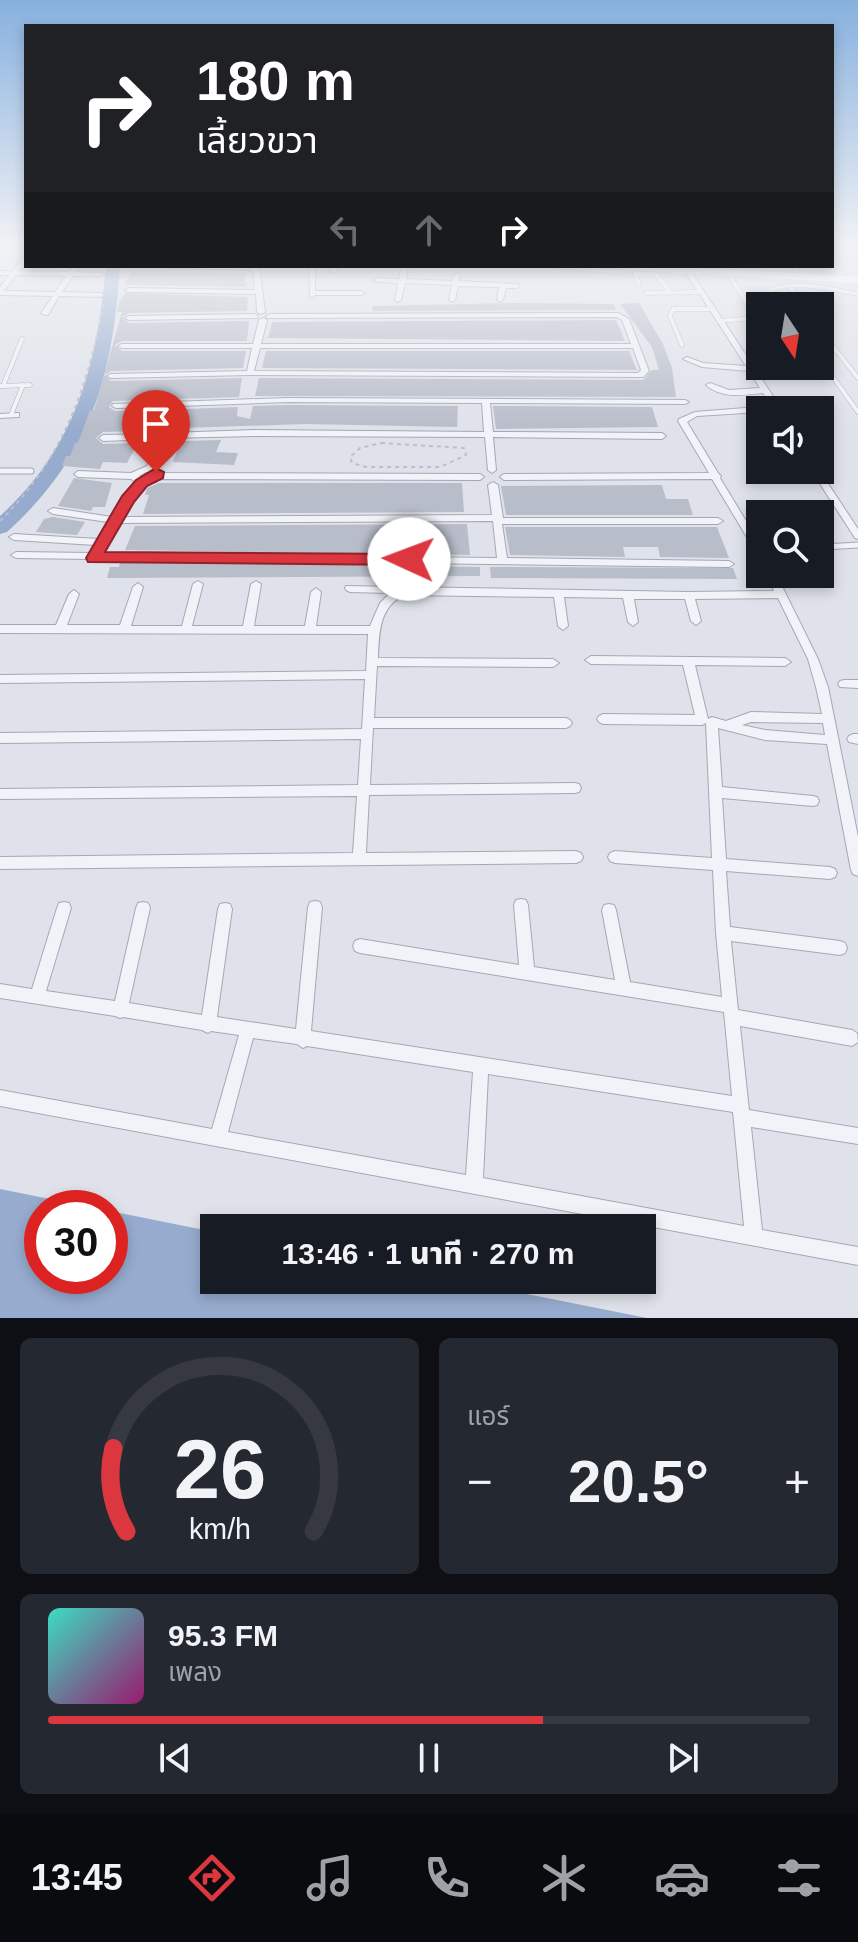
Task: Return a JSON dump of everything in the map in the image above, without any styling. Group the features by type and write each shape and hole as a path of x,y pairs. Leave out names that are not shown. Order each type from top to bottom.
{"street":[{"path":"45,313 49,307"},
{"path":"250,373 262,316 261,307"},
{"path":"711,309 746,360"},
{"path":"111,376 250,373 640,375 645,371 625,319 618,315 129,318"},
{"path":"122,346 257,343 636,346"},
{"path":"687,359 702,365 746,369"},
{"path":"759,380 769,396"},
{"path":"710,385 715,390 728,392 766,390"},
{"path":"486,402 492,470"},
{"path":"116,406 175,403 685,402"},
{"path":"153,473 175,403"},
{"path":"746,411 685,416 682,421 746,527"},
{"path":"0,416 14,415"},
{"path":"103,438 255,433 662,436"},
{"path":"492,470 504,477 717,476"},
{"path":"78,474 138,480 153,473 480,477 492,470"},
{"path":"480,477 482,482 493,485 501,483 504,477"},
{"path":"94,558 100,542 138,480"},
{"path":"824,484 858,535"},
{"path":"493,485 502,561"},
{"path":"53,511 114,520 718,521"},
{"path":"14,537 100,542"},
{"path":"16,555 729,564"},
{"path":"186,630 198,584"},
{"path":"248,630 256,584"},
{"path":"124,630 138,587"},
{"path":"350,588 559,595 781,594"},
{"path":"778,588 813,659 832,740 851,802 858,870"},
{"path":"359,857 374,630 386,599 404,591"},
{"path":"310,630 316,592"},
{"path":"60,629 74,594"},
{"path":"559,595 563,626"},
{"path":"628,595 633,622"},
{"path":"689,596 696,621"},
{"path":"0,629 374,630"},
{"path":"591,660 785,662"},
{"path":"688,661 707,721 716,792 723,933 754,1237"},
{"path":"0,679 553,663"},
{"path":"844,684 858,684"},
{"path":"729,724 751,717 828,719"},
{"path":"603,719 707,721 765,735 832,740"},
{"path":"0,738 566,723"},
{"path":"0,794 575,788"},
{"path":"716,792 813,801"},
{"path":"0,863 576,857"},
{"path":"615,857 830,873"},
{"path":"521,905 527,973"},
{"path":"303,1040 315,907"},
{"path":"37,997 64,908"},
{"path":"120,1011 143,908"},
{"path":"208,1025 225,909"},
{"path":"609,910 624,988"},
{"path":"723,933 840,948"},
{"path":"360,946 624,988 852,1038"},
{"path":"0,991 481,1067 741,1111 858,1136"},
{"path":"218,1137 248,1029"},
{"path":"474,1186 481,1067"},
{"path":"0,1098 858,1256"}],"lane":[{"path":"719,321 756,318 749,307"},
{"path":"682,345 670,316 673,309 711,309"},
{"path":"14,415 26,385 1,386 22,339"},
{"path":"834,348 858,378"},
{"path":"834,379 858,412"},
{"path":"0,471 31,471"},
{"path":"834,546 858,545"}],"path":[{"path":"0,521 30,493 61,448 88,382 102,307"},
{"path":"381,443 419,447 449,445 466,451 452,465 411,469 391,465 356,466 350,457 360,448 381,443"}],"water":[{"path":"0,1189 24,1194 24,1294 128,1294 128,1215 200,1229 200,1294 526,1294 647,1318 0,1318"}],"building":[{"path":"118,307 247,307 247,311 129,313 122,317 129,323 244,321 249,322 247,341 122,341 115,345 122,351 246,351 243,368 111,371 104,375 122,312 117,312"},
{"path":"372,307 615,307 616,310 373,311"},
{"path":"622,307 641,307 663,344 672,368 676,397 255,396 259,378 643,380 652,370 659,370 652,347"},
{"path":"616,320 625,341 268,338 272,322"},
{"path":"266,351 629,351 637,370 262,368"},
{"path":"104,375 111,381 242,378 239,397 113,401 109,407 115,411 149,410 143,431 103,432 96,438 103,444 138,443 127,463 103,462 100,469 62,466 75,443 78,443 90,410 94,410"},
{"path":"253,406 458,406 457,427 305,424 182,428 186,409 238,407 237,416 250,419"},
{"path":"493,406 652,407 658,427 496,429"},
{"path":"221,440 216,452 238,453 234,465 173,462 181,441"},
{"path":"74,478 112,483 105,507 93,507 91,511 58,506"},
{"path":"159,483 462,483 464,512 143,514 149,495 145,495 147,488"},
{"path":"662,485 666,499 688,499 693,515 506,515 501,486"},
{"path":"52,517 85,522 77,535 36,532 44,519"},
{"path":"467,524 470,555 125,550 135,526"},
{"path":"505,527 717,527 729,558 660,557 658,547 623,547 625,557 510,555"},
{"path":"120,562 480,567 480,576 107,578 110,567 119,567"},
{"path":"490,567 733,568 737,579 491,578"}],"waterway":[{"path":"0,527 48,477 72,442 87,404 109,307"}],"route":[{"path":"156,472 155,478 142,483 127,499 100,542 94,558 409,559"}]}
